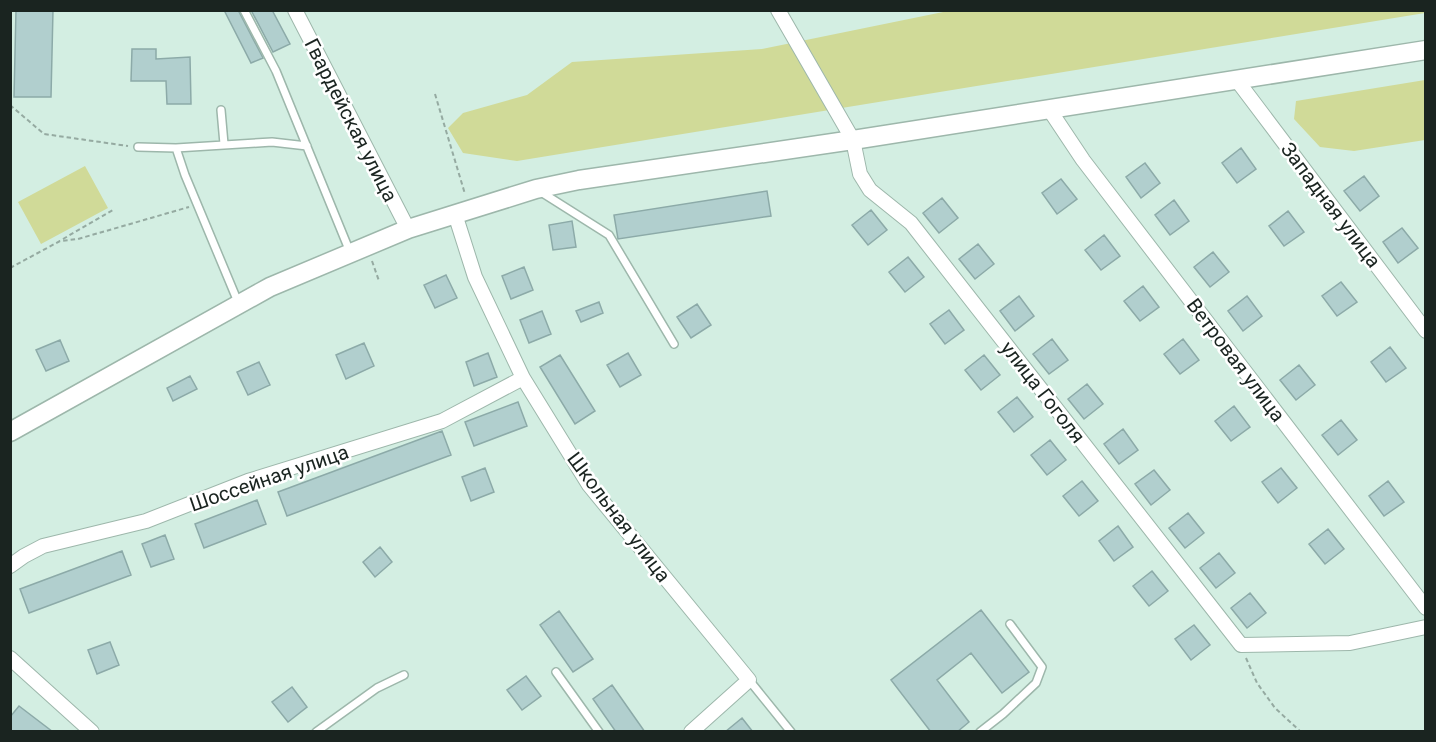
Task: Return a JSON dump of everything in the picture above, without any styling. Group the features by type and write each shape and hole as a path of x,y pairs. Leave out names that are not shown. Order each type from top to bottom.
{"main road":[{"path":"10,432 270,287 408,229 536,189 590,178 854,140 1425,50"}],"street":[{"name":"Гвардейская улица","path":"295,10 408,229"},
{"path":"778,10 854,140"},
{"name":"Западная улица","path":"1236,79 1425,331"},
{"name":"Ветровая улица","path":"1049,109 1083,160 1425,608"},
{"name":"улица Гоголя","path":"854,140 860,174 870,190 911,222 1241,645"},
{"name":"Школьная улица","path":"463,211 475,277 523,378 589,485 749,680"},
{"name":"Шоссейная улица","path":"10,566 44,546 146,521 248,481 442,421 523,378"},
{"path":"1241,645 1350,643 1425,627"},
{"path":"10,658 92,732"},
{"path":"691,732 749,680"}],"lane":[{"path":"244,10 276,70 350,252"},
{"path":"221,110 224,144"},
{"path":"138,147 176,148 272,142 307,146"},
{"path":"176,148 197,205 239,304"},
{"path":"536,189 609,235 674,344"},
{"path":"980,732 1004,714 1036,683 1042,667 1010,624"},
{"path":"556,672 599,732"},
{"path":"316,732 377,688 404,675"},
{"name":"Школьная улица","path":"749,680 791,732"}],"path":[{"path":"435,94 463,211"},
{"path":"10,105 44,134 138,147"},
{"path":"60,241 78,239 197,205"},
{"path":"10,268 113,210"},
{"path":"367,245 379,281"},
{"path":"1241,645 1257,683 1275,708 1301,732"}],"green space":[{"path":"948,11 1425,11 1425,13 517,161 463,153 448,128 463,113 527,95 572,62 762,49"},
{"path":"1425,80 1425,140 1354,151 1320,147 1294,119 1296,101"},
{"path":"85,166 108,208 41,244 18,202"}],"building":[{"path":"16,10 53,10 51,97 14,97"},
{"path":"224,10 238,10 263,58 251,63"},
{"path":"251,10 272,10 290,44 273,52"},
{"path":"132,49 156,49 156,59 190,57 191,104 167,104 166,81 131,81"},
{"path":"1241,148 1256,169 1237,183 1222,163"},
{"path":"1145,163 1160,183 1141,198 1126,177"},
{"path":"1364,176 1379,196 1360,211 1344,191"},
{"path":"1061,179 1077,199 1057,214 1042,193"},
{"path":"767,191 771,216 618,239 614,215"},
{"path":"942,198 958,218 939,233 923,213"},
{"path":"1174,200 1189,221 1170,235 1155,215"},
{"path":"871,210 887,230 868,245 852,225"},
{"path":"1288,211 1304,232 1284,246 1269,226"},
{"path":"572,221 576,247 553,250 549,225"},
{"path":"1402,228 1418,248 1398,263 1383,242"},
{"path":"1104,235 1120,256 1101,270 1085,250"},
{"path":"978,244 994,264 975,279 959,259"},
{"path":"1213,252 1229,272 1210,287 1194,267"},
{"path":"908,257 924,277 905,292 889,272"},
{"path":"524,267 533,290 511,299 502,276"},
{"path":"446,275 457,298 435,308 424,285"},
{"path":"1341,282 1357,302 1337,316 1322,296"},
{"path":"1143,286 1159,307 1140,321 1124,301"},
{"path":"1019,296 1034,316 1015,331 1000,311"},
{"path":"1247,296 1262,316 1243,331 1228,311"},
{"path":"599,302 603,313 581,322 576,311"},
{"path":"697,304 711,325 691,338 677,317"},
{"path":"949,310 964,330 945,344 930,324"},
{"path":"542,311 551,334 529,343 520,320"},
{"path":"1052,339 1068,360 1049,374 1033,354"},
{"path":"1183,339 1199,360 1180,374 1164,354"},
{"path":"60,340 69,361 46,371 36,350"},
{"path":"364,343 374,366 346,379 336,355"},
{"path":"1390,347 1406,368 1386,382 1371,362"},
{"path":"488,353 497,377 474,386 466,362"},
{"path":"628,353 641,375 620,387 607,365"},
{"path":"560,355 595,411 575,424 540,367"},
{"path":"984,355 1000,375 981,390 965,370"},
{"path":"259,362 270,385 248,395 237,372"},
{"path":"1299,365 1315,385 1296,400 1280,380"},
{"path":"190,376 197,389 173,401 167,388"},
{"path":"1087,384 1103,404 1084,419 1068,399"},
{"path":"1017,397 1033,417 1014,432 998,412"},
{"path":"518,402 527,426 474,446 465,422"},
{"path":"1234,406 1250,427 1231,441 1215,421"},
{"path":"1341,420 1357,440 1338,455 1322,435"},
{"path":"1123,429 1138,450 1119,464 1104,444"},
{"path":"442,431 451,455 287,516 278,492"},
{"path":"1050,440 1066,460 1047,475 1031,455"},
{"path":"485,468 494,492 471,501 462,477"},
{"path":"1281,468 1297,488 1278,503 1262,482"},
{"path":"1154,470 1170,490 1151,505 1135,484"},
{"path":"1082,481 1098,501 1079,516 1063,496"},
{"path":"1388,481 1404,502 1384,516 1369,496"},
{"path":"257,500 266,524 204,548 195,524"},
{"path":"1188,513 1204,533 1185,548 1169,528"},
{"path":"1118,526 1133,547 1114,561 1099,541"},
{"path":"1328,529 1344,549 1325,564 1309,544"},
{"path":"165,535 174,559 151,567 142,544"},
{"path":"380,547 392,562 375,577 363,562"},
{"path":"122,551 131,575 29,613 20,589"},
{"path":"1219,553 1235,573 1216,588 1200,568"},
{"path":"1152,571 1168,591 1149,606 1133,586"},
{"path":"1250,593 1266,613 1247,628 1231,608"},
{"path":"981,610 1029,672 1002,693 971,653 937,680 969,722 957,732 931,732 891,680"},
{"path":"559,611 593,659 573,672 540,625"},
{"path":"1194,625 1210,645 1191,660 1175,639"},
{"path":"110,642 119,665 97,674 88,650"},
{"path":"526,676 541,696 522,710 507,690"},
{"path":"612,685 645,732 616,732 593,699"},
{"path":"292,687 307,707 288,722 272,702"},
{"path":"19,706 53,732 10,732 10,717"},
{"path":"742,718 753,732 725,732"}]}
